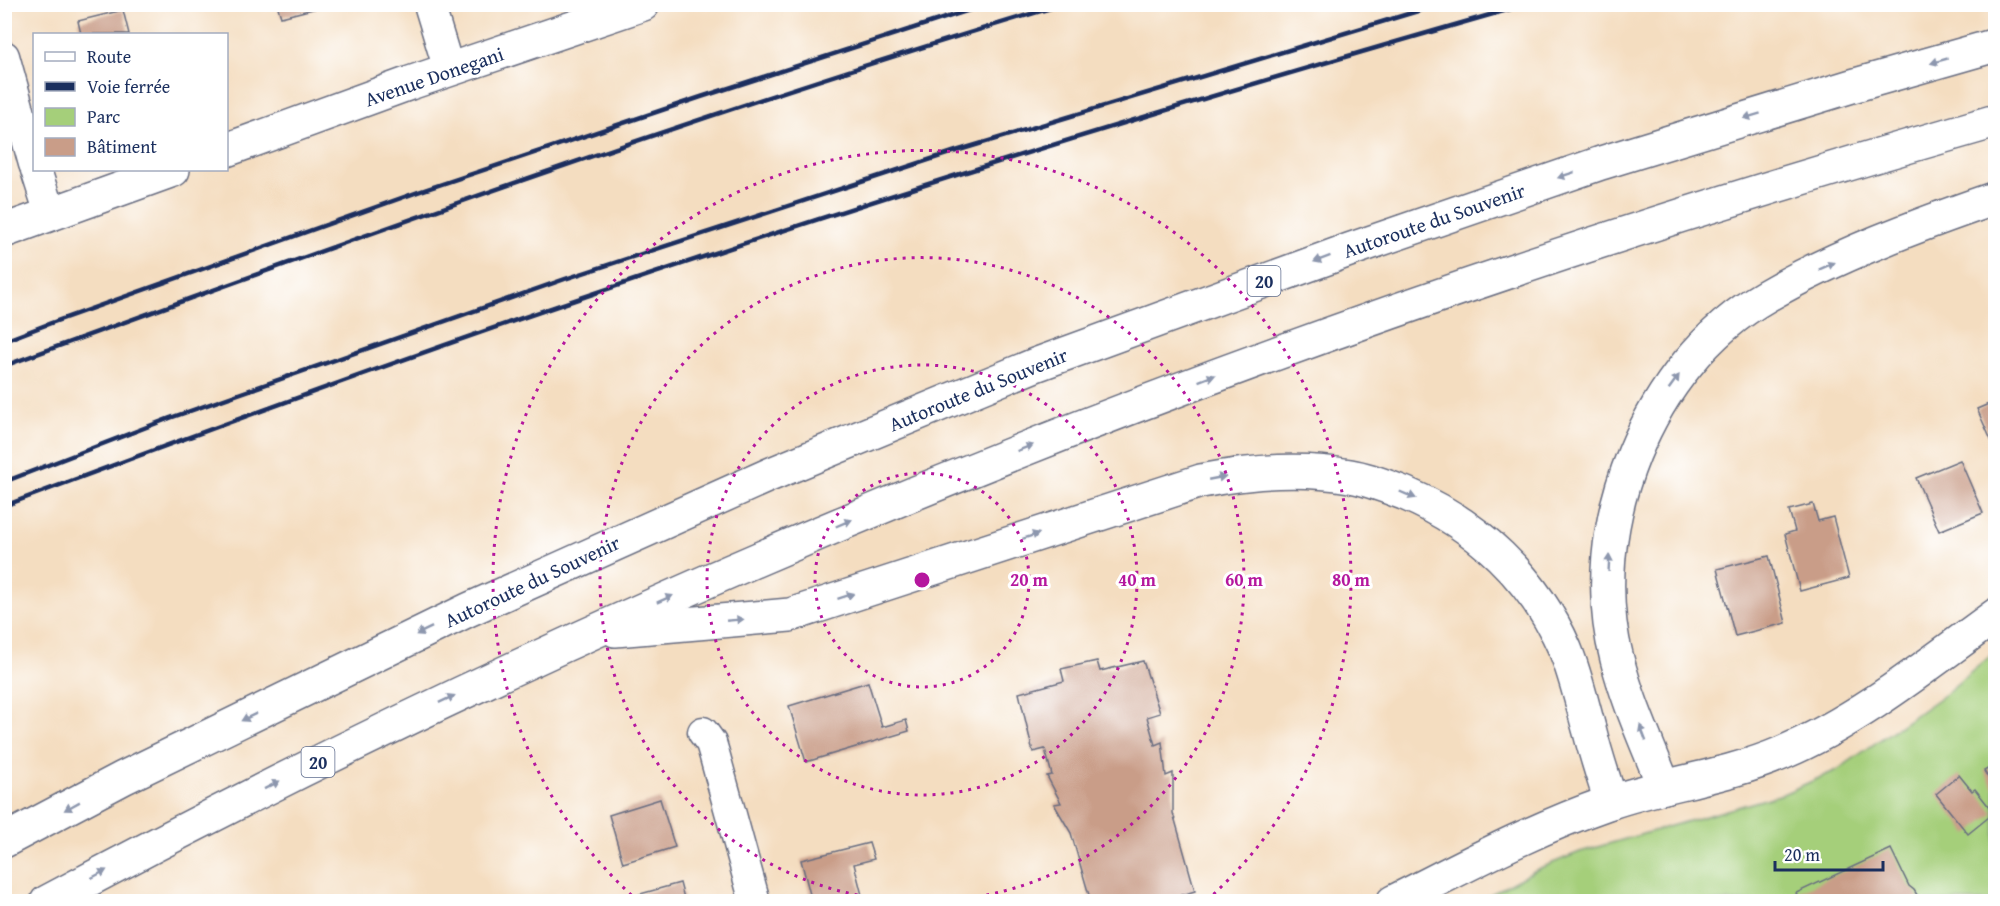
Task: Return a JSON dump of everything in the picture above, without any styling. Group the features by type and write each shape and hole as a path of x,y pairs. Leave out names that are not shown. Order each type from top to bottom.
{"main road":[{"name":"Avenue Donegani","path":"228,149 644,4"},
{"name":"Autoroute du Souvenir","path":"4,841 123,778 553,570 769,475 1035,365 1349,250 1601,163 1995,45"},
{"name":"20","path":"47,902 126,859 372,735 701,583 970,470 1148,400 1330,333 1553,257 1861,159 1995,121"},
{"path":"4,231 170,171"},
{"path":"1664,787 1617,658 1610,621 1608,585 1610,545 1617,506 1628,468 1642,435 1664,397 1707,343 1737,316 1765,297 1871,246 1995,198"},
{"path":"593,632 790,615 1201,481 1238,474 1276,471 1314,471 1352,476 1397,490 1423,501 1454,519 1483,539 1529,587 1564,649 1576,679 1611,802"},
{"path":"1393,902 1547,827 1611,802 1737,770 1813,739 1883,695 1995,615"}],"street":[{"path":"429,4 450,70"},
{"path":"4,56 33,160"},
{"path":"36,171 50,214"},
{"path":"703,732 711,743 755,902"}],"green space":[{"path":"1995,652 1995,901 1476,902 1538,869 1580,852 1783,794 1837,770 1945,694"}],"building":[{"path":"277,4 329,4 329,5 281,17"},
{"path":"123,10 129,33 81,33 78,21"},
{"path":"1996,401 1996,451 1977,409"},
{"path":"1960,460 1983,513 1939,531 1916,478"},
{"path":"1813,504 1818,521 1833,517 1849,578 1800,591 1785,534 1795,531 1789,510"},
{"path":"1769,556 1786,623 1735,636 1717,569"},
{"path":"1097,661 1100,671 1143,661 1160,713 1147,717 1155,745 1162,742 1166,776 1173,773 1173,813 1195,891 1158,902 1091,902 1071,833 1054,804 1061,803 1047,776 1052,775 1045,749 1033,752 1019,693 1064,681 1061,669"},
{"path":"868,682 882,727 906,720 909,731 806,762 789,706"},
{"path":"1996,764 1996,791 1984,771"},
{"path":"1959,775 1972,791 1975,789 1994,813 1968,834 1936,794"},
{"path":"660,799 675,847 623,863 609,815"},
{"path":"869,843 874,859 854,864 863,899 852,902 812,902 801,860"},
{"path":"1891,849 1909,886 1919,898 1919,902 1800,902 1796,893"},
{"path":"680,883 685,902 615,902 615,901"}],"railway":[{"path":"4,341 418,192 988,4"},
{"path":"4,366 531,177 797,88 1064,4"},
{"path":"4,482 170,418 565,279 956,151 1441,4"},
{"path":"4,506 354,377 685,263 1045,148 1286,74 1528,4"}]}
